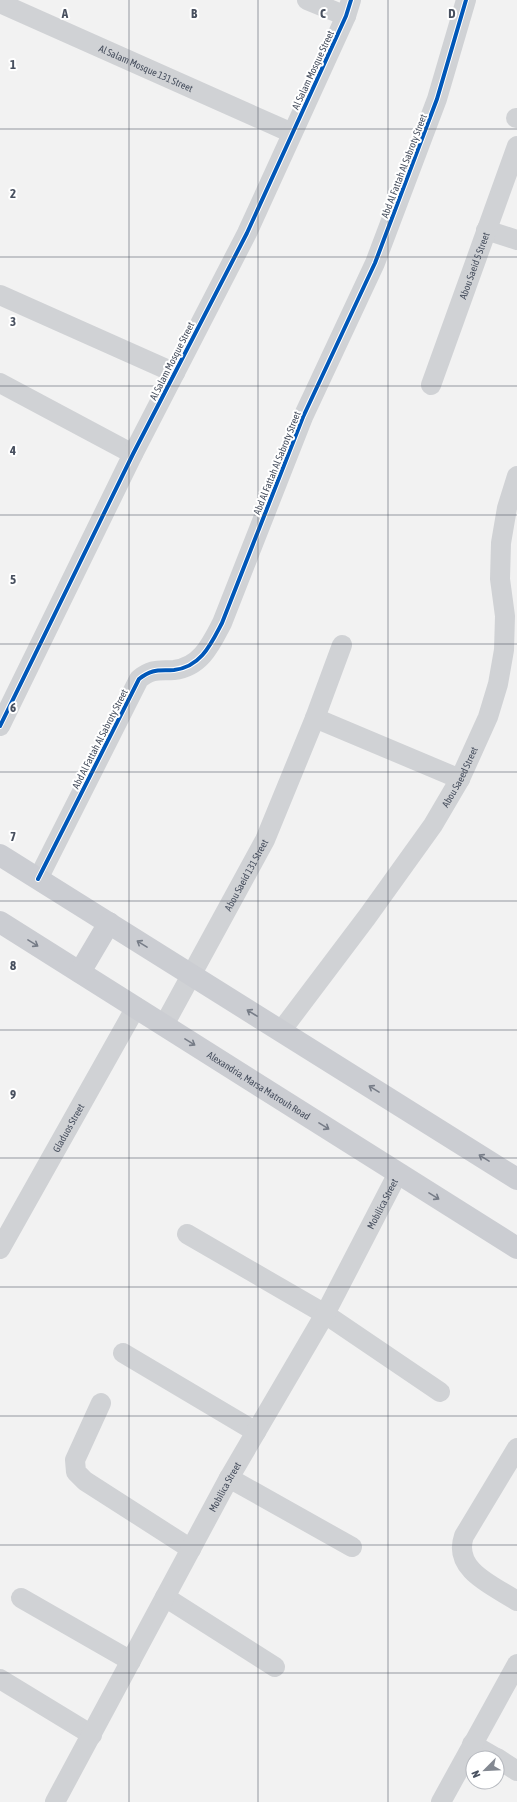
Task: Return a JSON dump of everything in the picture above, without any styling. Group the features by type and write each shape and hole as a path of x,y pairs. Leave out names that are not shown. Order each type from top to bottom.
{"main road":[{"path":"0,855 517,1179"},
{"name":"Alexandria, Marsa Matrouh Road","path":"0,922 517,1248"},
{"path":"80,972 109,923"}],"street":[{"path":"307,0 349,8"},
{"name":"Abd Al Fattah Al Sabroty Street","path":"38,879 139,679 147,673 157,670 174,670 189,666 207,652 222,623 303,417 375,263 437,99 466,0"},
{"name":"Al Salam Mosque 131 Street","path":"0,3 292,133"},
{"name":"Al Salam Mosque Street","path":"0,726 133,454 247,233 349,8"},
{"name":"Abou Saeid 5 Street","path":"431,385 517,146"},
{"path":"486,230 517,240"},
{"path":"0,296 175,373"},
{"path":"0,383 133,454"},
{"name":"Abou Saeed Street","path":"281,1031 367,917 433,825 460,779 488,717 498,684 504,650 505,616 500,579 501,543 507,508 517,476"},
{"name":"Abou Saeid 131 Street","path":"164,1025 266,840 315,718 342,645"},
{"path":"315,718 460,779"},
{"name":"Gladuos Street","path":"0,1249 136,1007"},
{"name":"Mobilica Street","path":"55,1802 229,1478 325,1314 398,1173"},
{"path":"187,1234 325,1314 440,1392"},
{"path":"123,1353 256,1432"},
{"path":"101,1403 77,1454 75,1460 76,1472 85,1481 191,1549"},
{"path":"517,1448 464,1536 461,1546 464,1560 471,1571 517,1601"},
{"path":"229,1478 352,1547"},
{"path":"165,1597 275,1667"},
{"path":"21,1598 131,1661"},
{"path":"441,1802 517,1664"},
{"path":"0,1679 92,1734"},
{"path":"472,1744 483,1750"},
{"path":"505,1763 517,1770"}],"cycle path":[{"path":"0,726 133,454 247,233 346,16 351,0"},
{"path":"38,879 139,679 148,673 160,670 174,670 191,664 204,653 214,639 222,623 303,417 375,263 437,99 466,0"}]}
